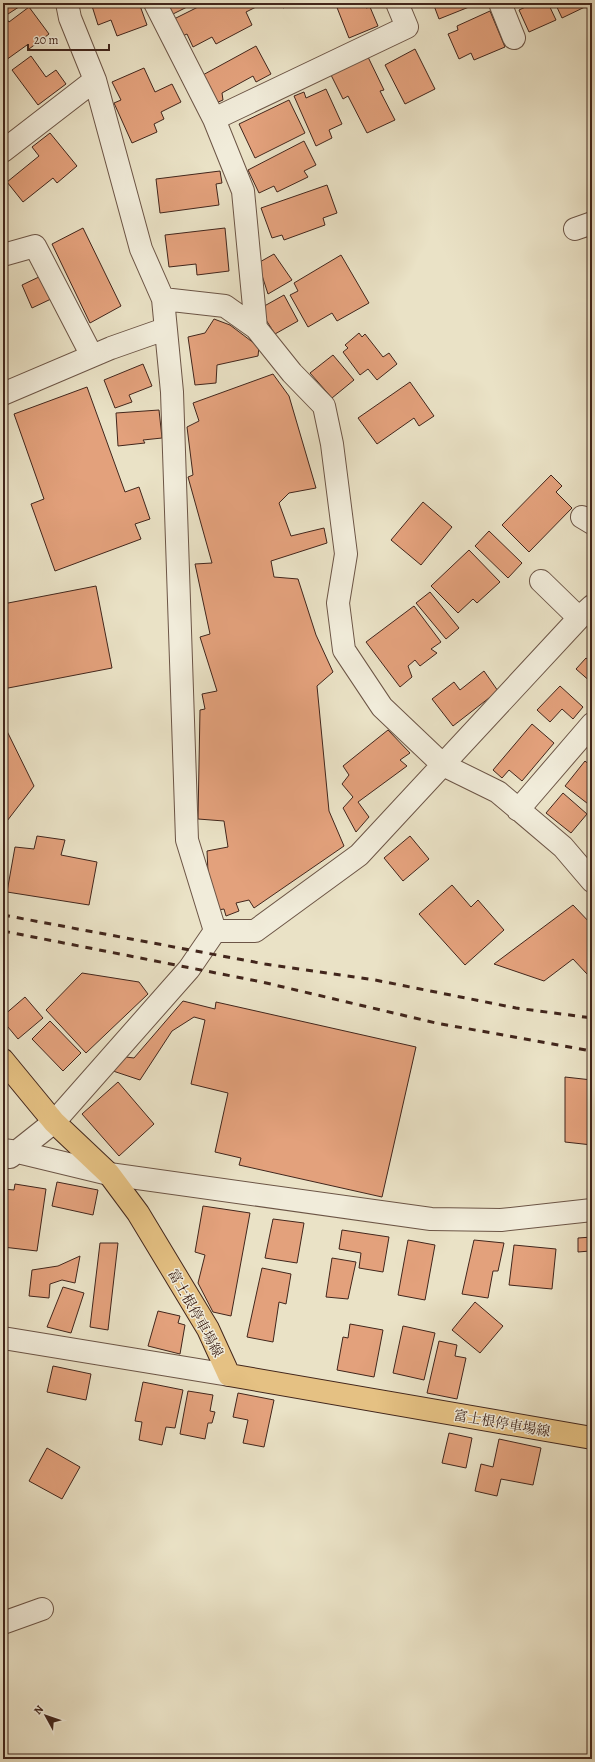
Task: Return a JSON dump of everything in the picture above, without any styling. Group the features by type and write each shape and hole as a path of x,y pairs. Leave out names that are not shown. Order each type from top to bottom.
{"main road":[{"name":"富士根停車場線","path":"3,1060 54,1122 109,1174 138,1213 208,1329 229,1375 592,1438"}],"street":[{"path":"67,3 70,18 95,80 141,249 163,299 172,392 187,840 215,931"},
{"path":"155,3 214,119 242,192 256,328"},
{"path":"214,119 407,27 397,3"},
{"path":"500,3 514,38"},
{"path":"3,152 95,80"},
{"path":"3,255 35,246 92,356"},
{"path":"163,299 225,306 256,328 292,373 324,406 332,444 346,554 338,603 344,650 382,707 443,765 498,792 563,847 592,881"},
{"path":"3,394 92,356 165,329"},
{"path":"215,931 255,931 359,855 585,612 541,581"},
{"path":"518,810 592,724"},
{"path":"8,1155 54,1122 189,969 215,931"},
{"path":"8,1155 109,1174 432,1219 501,1220 592,1210"},
{"path":"3,1338 229,1375"},
{"path":"3,1622 42,1609"}],"building":[{"path":"3,3 25,3 8,14"},
{"path":"100,3 139,3 147,25 117,36 111,20 98,25 92,6"},
{"path":"167,3 192,3 193,4 173,14"},
{"path":"206,3 259,3 260,5 246,12 252,25 216,44 212,37 193,47 187,34 178,38 170,21"},
{"path":"281,3 294,3 283,8"},
{"path":"342,3 364,3 366,8 370,7 378,26 349,38 336,5"},
{"path":"433,3 479,3 439,19"},
{"path":"534,3 548,3 556,20 529,32 519,10"},
{"path":"555,3 587,3 589,5 562,18"},
{"path":"29,7 49,34 29,49 27,45 6,60 3,57 3,14 9,22"},
{"path":"490,11 505,47 474,60 471,53 459,59 448,34 458,30 457,26"},
{"path":"256,46 271,74 256,82 253,76 222,93 223,100 216,103 201,76"},
{"path":"415,49 435,89 405,104 385,65"},
{"path":"31,56 46,77 56,70 66,84 38,105 12,70"},
{"path":"368,57 384,90 380,91 395,120 367,133 348,96 343,99 331,75"},
{"path":"144,68 155,92 172,84 181,102 161,112 164,119 154,124 157,132 132,143 114,103 121,100 112,82"},
{"path":"326,89 342,124 329,130 332,138 316,146 294,96 304,92 306,98"},
{"path":"289,100 305,133 255,158 239,124"},
{"path":"50,133 77,166 57,183 53,178 23,202 7,182 39,156 32,147"},
{"path":"304,141 316,165 304,171 308,177 277,192 274,186 259,193 248,170"},
{"path":"220,171 222,183 216,184 219,205 160,213 156,179"},
{"path":"327,185 337,213 323,218 325,225 284,240 282,235 272,238 261,208"},
{"path":"83,228 121,306 90,323 52,244"},
{"path":"225,228 229,271 197,275 196,264 169,267 165,235"},
{"path":"274,254 292,280 268,294 258,263"},
{"path":"341,255 369,303 337,321 332,313 308,327 290,295 298,291 294,283"},
{"path":"41,276 51,299 32,308 22,285"},
{"path":"284,295 298,321 275,334 259,309"},
{"path":"214,319 230,325 259,347 258,356 217,365 216,383 195,385 188,337 205,333"},
{"path":"359,333 362,337 365,334 383,357 389,353 397,364 377,380 368,369 360,375 343,352 348,348 345,345"},
{"path":"333,355 354,380 332,398 310,373"},
{"path":"143,364 152,386 129,395 132,402 115,408 104,380"},
{"path":"273,374 289,396 316,488 289,493 279,503 291,536 324,528 327,543 271,561 274,577 298,579 316,635 333,672 317,686 329,811 344,846 254,908 249,900 236,903 239,911 226,916 224,909 218,910 208,872 207,851 228,847 224,821 198,819 200,710 205,709 202,694 217,691 200,637 210,634 195,564 212,563 188,477 193,475 187,427 199,421 193,403"},
{"path":"410,382 434,416 419,426 414,418 377,444 358,418"},
{"path":"87,387 125,492 139,487 150,519 135,524 141,539 55,571 31,504 44,499 14,414"},
{"path":"159,410 162,438 143,440 145,443 118,446 116,413"},
{"path":"551,475 562,486 556,492 572,508 529,552 502,525"},
{"path":"423,502 452,527 421,565 391,540"},
{"path":"489,531 522,563 508,578 475,546"},
{"path":"469,550 500,582 477,603 473,599 458,613 431,586"},
{"path":"96,586 112,668 3,689 3,604"},
{"path":"430,592 459,628 446,639 416,603"},
{"path":"414,606 441,642 431,649 437,653 420,666 415,660 408,666 412,677 400,687 366,642"},
{"path":"586,658 592,662 592,683 576,669"},
{"path":"484,671 498,691 453,726 432,699 454,682 460,690"},
{"path":"560,686 583,707 573,719 562,709 550,722 537,710"},
{"path":"3,723 34,786 7,821 3,838"},
{"path":"532,724 554,743 522,781 509,770 502,778 493,770"},
{"path":"388,730 410,753 400,760 407,766 358,802 369,817 356,832 343,808 353,797 342,784 349,775 343,766"},
{"path":"585,761 592,767 592,807 565,786"},
{"path":"563,793 587,814 571,833 546,813"},
{"path":"37,836 65,840 61,855 97,862 89,905 7,892 15,847 34,849"},
{"path":"410,836 429,859 403,881 384,858"},
{"path":"452,885 471,907 478,900 504,930 465,965 419,914"},
{"path":"573,905 592,925 592,969 587,974 573,959 544,981 494,964"},
{"path":"82,973 139,982 148,994 86,1053 46,1010"},
{"path":"25,997 43,1018 18,1039 3,1021 3,1016"},
{"path":"183,1001 215,1009 216,1002 416,1047 382,1197 239,1165 241,1158 215,1152 228,1093 191,1084 205,1020 194,1017 172,1031 140,1080 113,1071 126,1057 134,1058"},
{"path":"50,1021 81,1053 63,1071 32,1039"},
{"path":"565,1077 592,1080 592,1145 565,1142"},
{"path":"118,1082 154,1124 119,1156 82,1114"},
{"path":"57,1182 98,1190 93,1215 52,1206"},
{"path":"15,1184 46,1189 37,1251 3,1247 3,1189 14,1190"},
{"path":"203,1206 250,1213 231,1316 213,1312 198,1283 205,1255 195,1252"},
{"path":"273,1219 304,1223 297,1263 265,1258"},
{"path":"342,1230 389,1237 383,1272 359,1268 361,1253 339,1249"},
{"path":"592,1237 592,1264 590,1264 590,1251 578,1252 578,1238"},
{"path":"408,1240 435,1245 425,1300 398,1295"},
{"path":"474,1240 504,1243 498,1271 493,1271 488,1298 462,1294"},
{"path":"100,1243 118,1243 108,1330 90,1327"},
{"path":"514,1245 556,1249 552,1289 509,1285"},
{"path":"80,1256 75,1283 62,1280 50,1284 49,1298 29,1296 32,1270 58,1266"},
{"path":"332,1258 356,1262 348,1299 326,1297"},
{"path":"262,1268 291,1274 286,1304 279,1302 273,1342 247,1337"},
{"path":"63,1287 84,1293 71,1333 47,1327"},
{"path":"475,1302 503,1326 480,1353 452,1330"},
{"path":"158,1311 180,1316 178,1323 185,1325 180,1354 148,1346"},
{"path":"592,1322 592,1342 588,1341"},
{"path":"350,1324 383,1330 374,1377 337,1370 343,1337 348,1338"},
{"path":"403,1326 435,1333 424,1380 393,1373"},
{"path":"439,1341 457,1345 455,1356 466,1358 457,1399 427,1393"},
{"path":"53,1366 91,1374 86,1400 47,1392"},
{"path":"143,1382 183,1390 175,1428 166,1427 162,1445 139,1440 142,1422 135,1421"},
{"path":"188,1391 213,1395 210,1411 215,1412 212,1423 208,1423 205,1439 180,1434"},
{"path":"238,1393 274,1400 264,1447 243,1443 248,1420 233,1417"},
{"path":"449,1433 472,1438 466,1468 442,1463"},
{"path":"499,1439 541,1448 533,1485 501,1479 497,1496 475,1491 481,1464 493,1467"},
{"path":"47,1448 80,1467 62,1499 29,1481"},
{"path":"592,1478 592,1496 588,1495"}],"railway":[{"path":"3,915 265,964 375,980 516,1008 592,1018"},
{"path":"3,931 262,982 436,1023 592,1051"}]}
